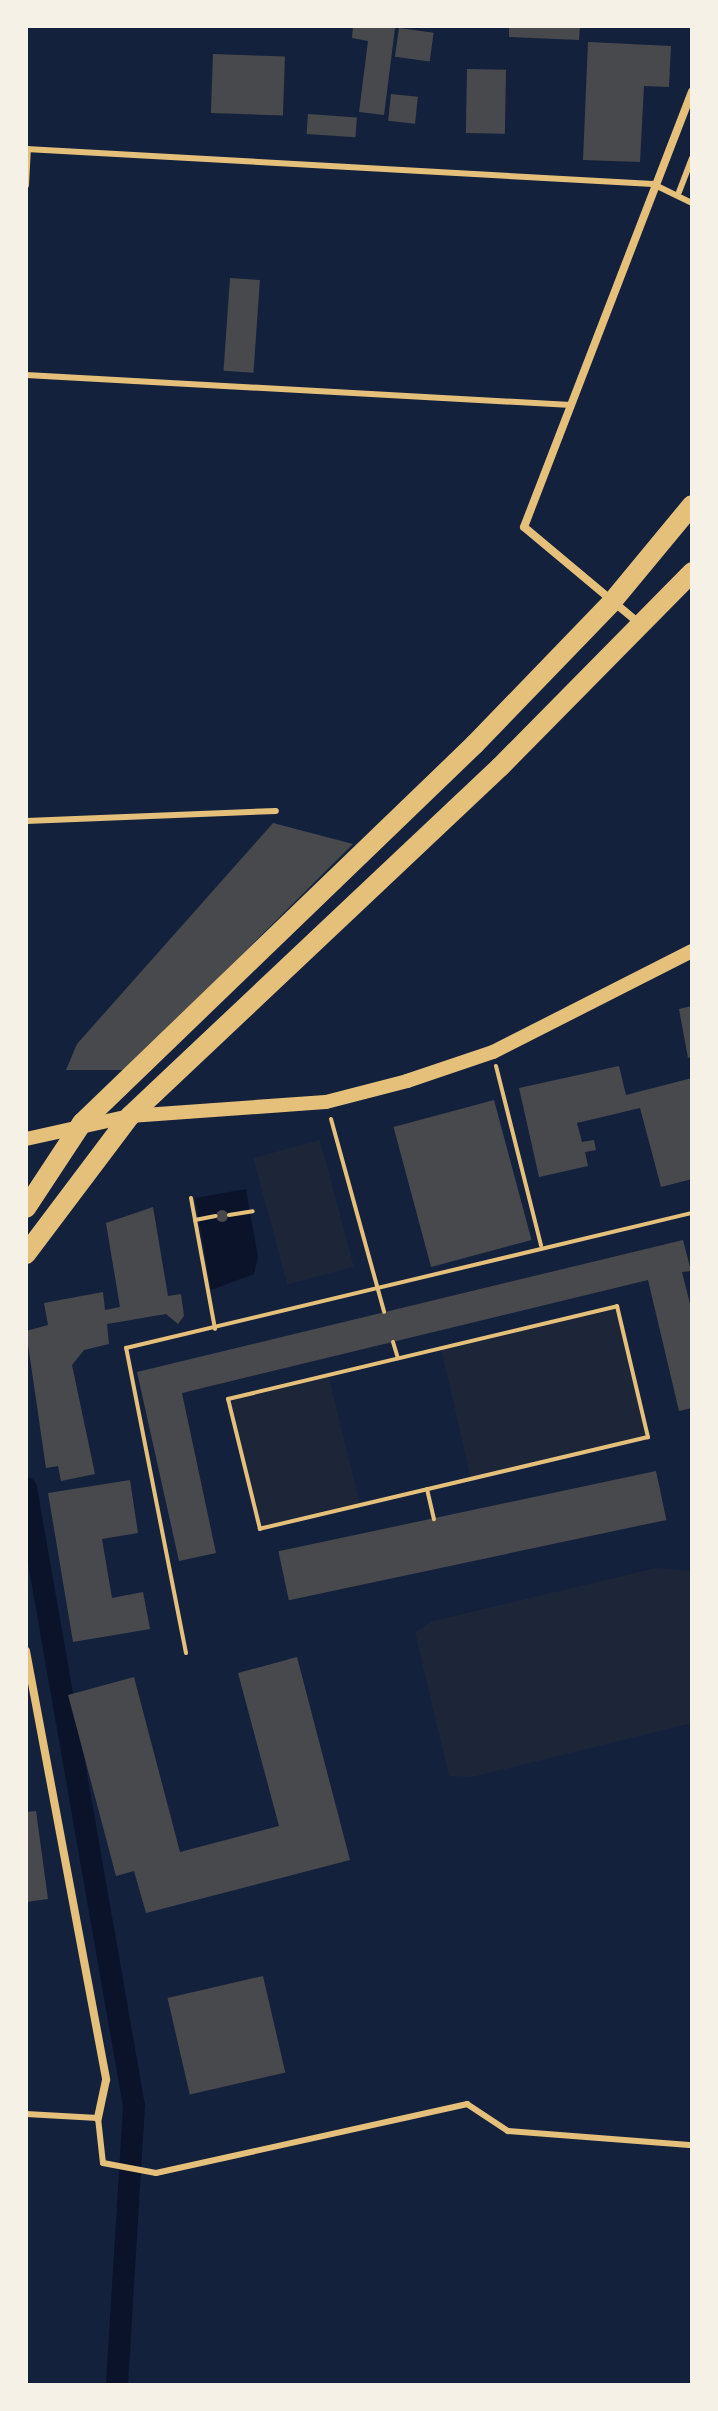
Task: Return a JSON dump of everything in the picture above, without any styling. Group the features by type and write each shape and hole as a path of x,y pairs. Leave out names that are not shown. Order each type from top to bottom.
{"main road":[{"path":"26,1208 82,1123 475,744 611,603 692,505"},
{"path":"28,1252 130,1116 500,767 692,572"},
{"path":"475,744 500,767"}],"street":[{"path":"640,625 524,527 653,184 692,91"},
{"path":"26,1139 82,1123 130,1116 326,1102 493,1052 692,951"},
{"path":"26,1651 29,1687 106,2080 98,2118"}],"lane":[{"path":"26,185 27,149 653,184 679,192 692,203"},
{"path":"679,192 692,158"},
{"path":"26,375 571,405"},
{"path":"26,821 276,811"},
{"path":"26,2114 98,2118 103,2163 156,2173 467,2104 508,2131 692,2145"}],"path":[{"path":"493,1052 541,1245"},
{"path":"326,1102 384,1312"},
{"path":"191,1198 215,1329"},
{"path":"229,1215 253,1211"},
{"path":"186,1653 126,1348 215,1329 541,1245 692,1213"},
{"path":"195,1220 216,1216"},
{"path":"617,1306 648,1437 260,1529 228,1399 398,1358 617,1306"},
{"path":"393,1342 398,1358"},
{"path":"427,1489 434,1519"}],"shaded area":[{"path":"320,1140 354,1267 287,1284 253,1158"},
{"path":"246,1189 258,1257 254,1274 211,1290 195,1198"},
{"path":"617,1306 647,1438 471,1478 441,1347"},
{"path":"328,1375 360,1505 260,1530 228,1400"},
{"path":"656,1568 692,1571 692,1723 472,1777 449,1776 415,1632 433,1621"}],"building":[{"path":"353,26 395,28 384,115 359,112 368,41 352,38"},
{"path":"509,26 580,26 579,40 509,37"},
{"path":"399,28 434,33 430,62 395,57"},
{"path":"588,42 671,46 669,87 644,86 640,162 583,160"},
{"path":"213,54 285,57 283,115 211,113"},
{"path":"467,69 506,70 505,134 466,133"},
{"path":"391,94 418,97 415,124 388,121"},
{"path":"308,114 357,117 355,137 307,134"},
{"path":"230,278 260,280 253,373 224,371"},
{"path":"273,823 353,844 126,1070 66,1070 77,1044"},
{"path":"692,1006 692,1057 688,1058 679,1009"},
{"path":"619,1066 626,1095 692,1078 692,1179 661,1187 640,1108 577,1123 582,1142 594,1140 596,1150 585,1152 588,1166 539,1177 519,1088"},
{"path":"494,1100 532,1240 431,1267 394,1127"},
{"path":"153,1207 168,1296 181,1294 184,1316 178,1324 166,1314 107,1324 109,1344 84,1350 72,1365 95,1474 61,1481 58,1466 46,1468 26,1331 48,1325 44,1303 103,1292 105,1310 120,1307 106,1223"},
{"path":"222,1210 228,1216 222,1222 216,1216"},
{"path":"683,1240 691,1271 682,1272 692,1312 692,1408 679,1411 648,1280 182,1393 216,1553 179,1561 137,1372"},
{"path":"656,1471 666,1520 289,1600 278,1551"},
{"path":"130,1480 138,1533 102,1539 112,1598 143,1592 150,1629 73,1642 48,1493"},
{"path":"297,1657 350,1860 146,1913 134,1871 116,1876 68,1695 134,1677 180,1852 279,1826 238,1673"},
{"path":"36,1811 48,1899 26,1902 26,1812"},
{"path":"263,1976 285,2072 190,2095 168,1998"}],"waterway":[{"path":"26,1488 134,2106 117,2385"}]}
